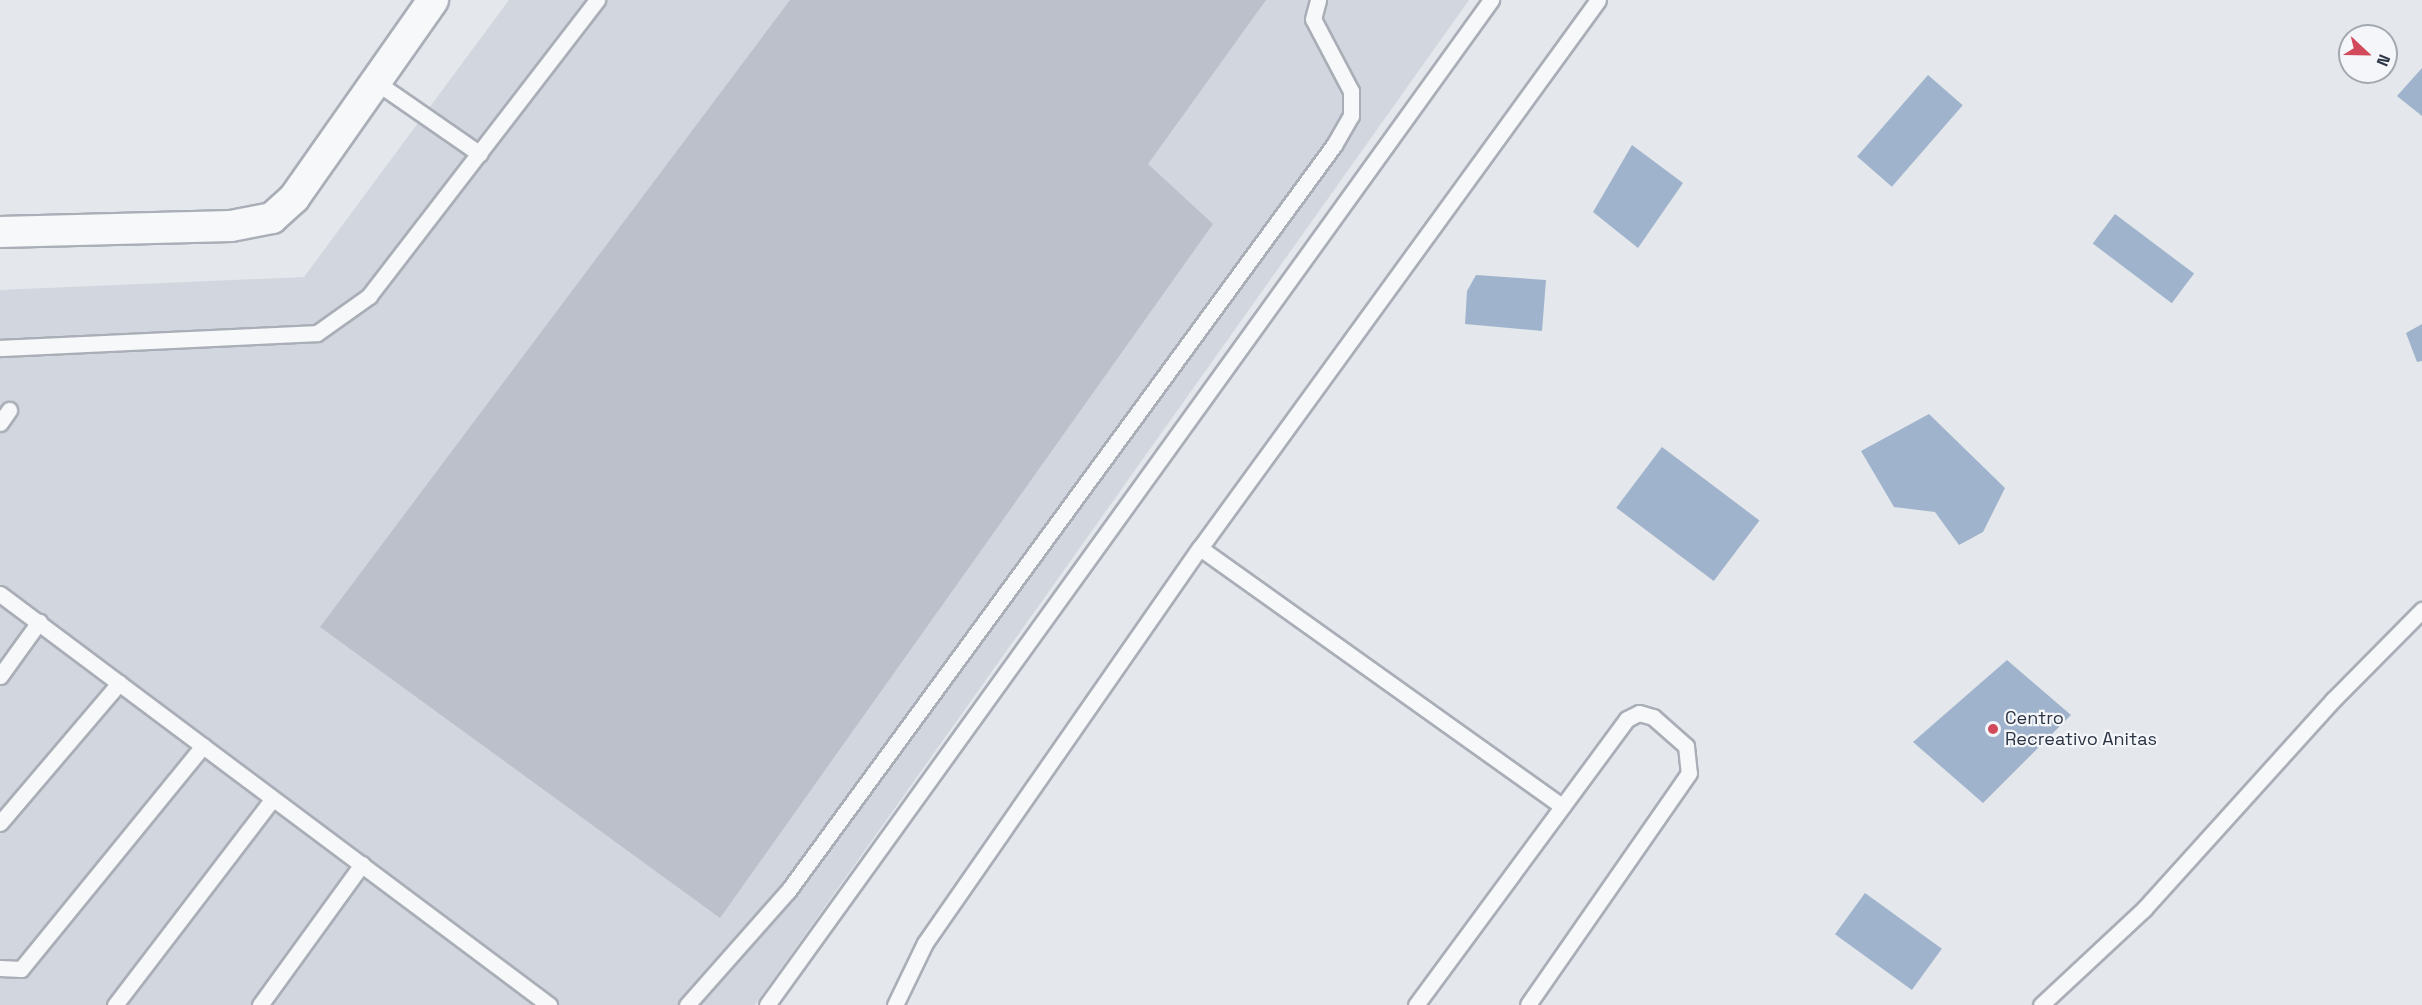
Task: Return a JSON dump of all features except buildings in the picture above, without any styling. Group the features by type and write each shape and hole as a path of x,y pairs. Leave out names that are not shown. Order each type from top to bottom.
{"street":[{"path":"0,232 231,226 272,218 294,198 434,0"}],"lane":[{"path":"0,348 317,333 369,296 597,0"},
{"path":"687,1005 788,891 1334,144 1351,116 1351,91 1313,19 1318,0"},
{"path":"767,1005 1491,0"},
{"path":"895,1005 925,943 1200,548 1598,0"},
{"path":"376,82 480,154"},
{"path":"0,423 9,410"},
{"path":"1200,548 1562,806"},
{"path":"0,594 272,800 362,864 549,1005"},
{"path":"2041,1005 2173,880 2332,700 2422,610"},
{"path":"0,676 39,622"},
{"path":"0,823 119,683"},
{"path":"1416,1005 1627,719 1639,713 1653,717 1686,746 1689,773 1528,1005"},
{"path":"0,968 21,969 203,746"},
{"path":"116,1005 272,800"},
{"path":"260,1005 362,864"}],"shaded area":[{"path":"509,0 1469,0 755,1005 0,1005 0,290 304,277"}],"water":[{"path":"2422,68 2422,116 2397,96"},
{"path":"1928,75 1963,105 1892,187 1857,157"},
{"path":"1632,145 1683,183 1638,248 1593,212"},
{"path":"2115,214 2194,274 2172,303 2093,244"},
{"path":"1476,275 1546,280 1542,331 1465,324 1467,291"},
{"path":"2422,324 2422,361 2417,362 2406,333"},
{"path":"1929,414 2005,488 1983,532 1959,545 1935,512 1894,507 1861,451"},
{"path":"1662,447 1759,520 1714,581 1616,508"},
{"name":"Centro Recreativo Anitas","path":"2007,660 2071,715 1983,803 1913,742"},
{"path":"1865,893 1942,949 1912,990 1835,934"}],"place":[{"name":"Centro Recreativo Anitas","path":"1993,729"}]}
